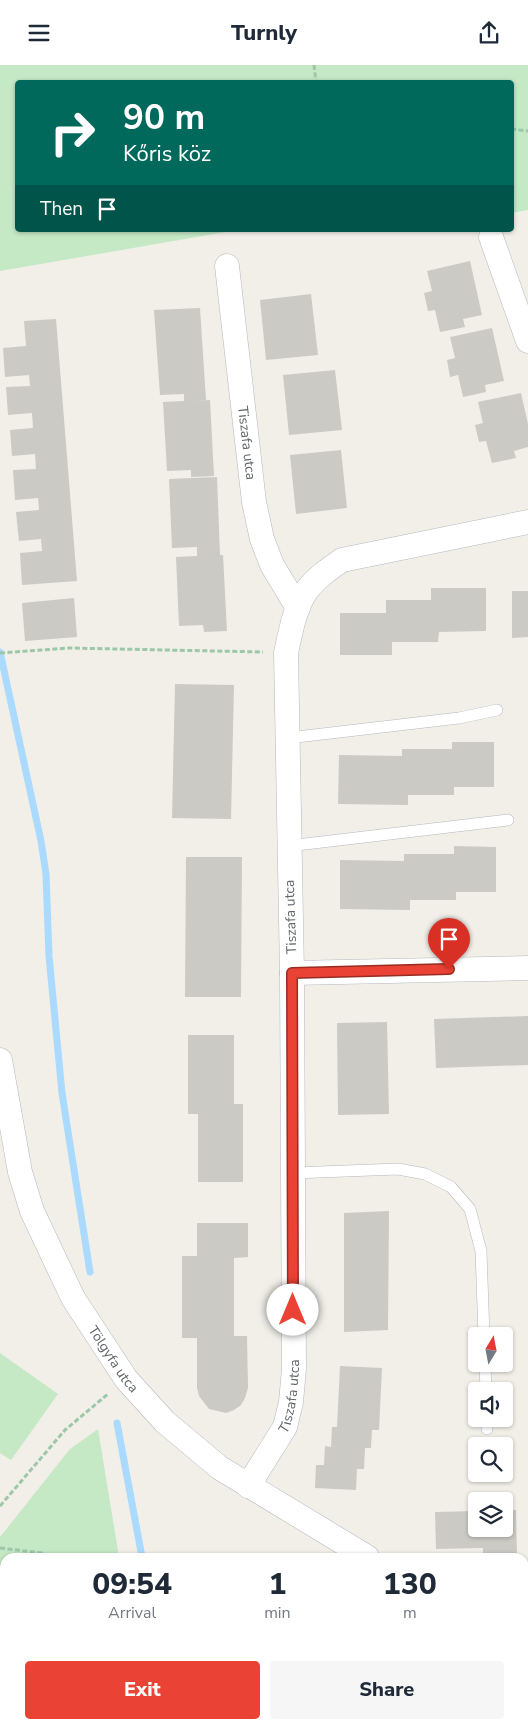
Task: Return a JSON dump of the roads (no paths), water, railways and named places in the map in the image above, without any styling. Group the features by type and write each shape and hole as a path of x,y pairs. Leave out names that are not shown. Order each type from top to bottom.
{"street":[{"path":"491,237 528,341"},
{"name":"Tiszafa utca","path":"228,266 254,502 262,539 272,565 298,608"},
{"name":"Tiszafa utca","path":"248,1485 286,1427 292,1402 294,1369 292,973 288,846 286,653 294,618 306,591 322,574 342,560 528,522"},
{"path":"292,973 528,968"},
{"name":"Tölgyfa utca","path":"0,1060 20,1172 32,1211 73,1298 126,1379 165,1422 220,1468 358,1553"}],"lane":[{"path":"288,738 459,718 497,710"},
{"path":"288,846 508,820"},
{"path":"293,1173 398,1169 425,1174 451,1187 470,1209 481,1251 484,1327"}],"waterway":[{"path":"0,652 41,841 46,874 49,956 62,1093 90,1272"},
{"path":"117,1423 141,1553"}]}
